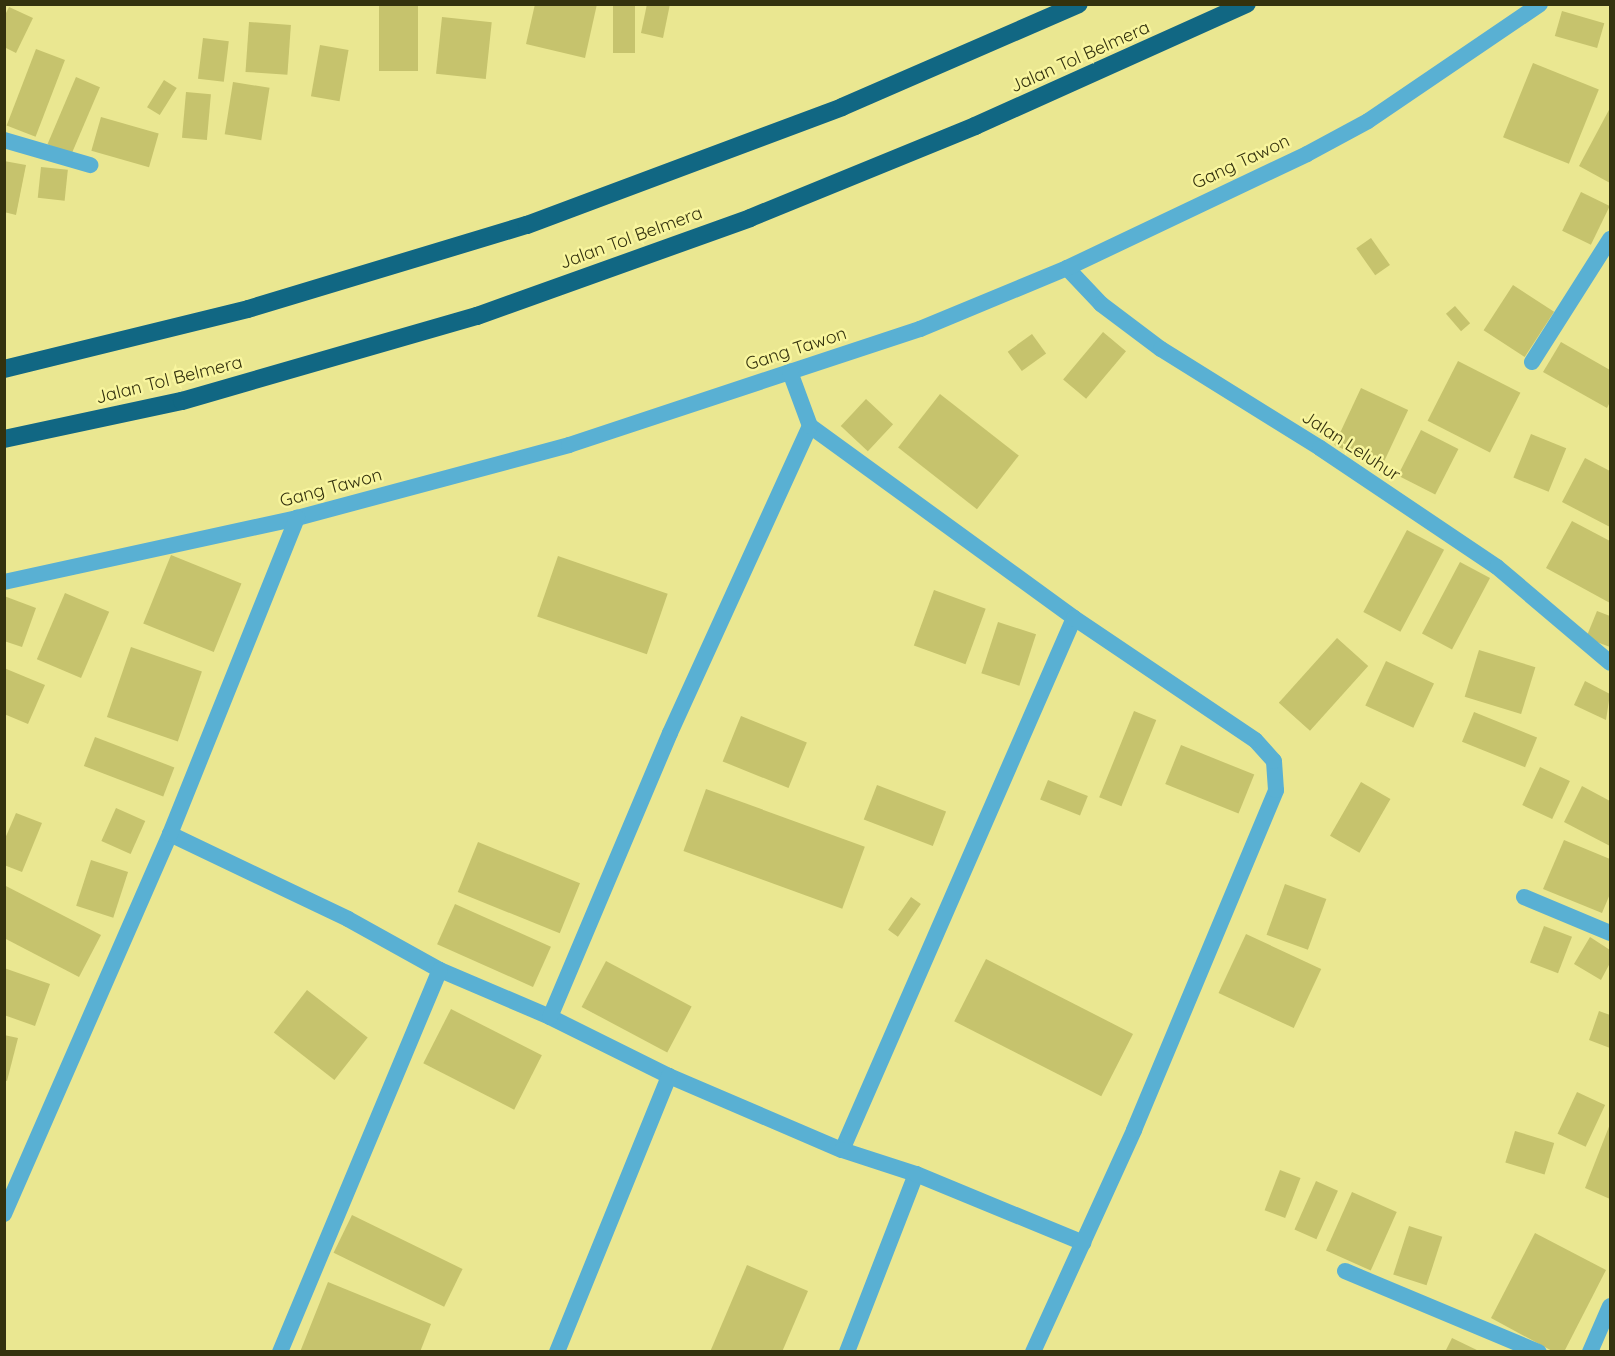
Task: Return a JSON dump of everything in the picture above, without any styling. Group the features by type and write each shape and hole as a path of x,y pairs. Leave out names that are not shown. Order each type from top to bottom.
{"highway":[{"path":"4,369 248,309 527,225 842,107 1079,4"},
{"name":"Jalan Tol Belmera","path":"4,439 182,401 477,316 761,213 985,122 1247,4"}],"street":[{"name":"Gang Tawon","path":"4,582 297,518 568,445 920,329 1067,268 1368,121 1540,4"},
{"path":"4,140 90,165"},
{"path":"1532,362 1611,239"},
{"name":"Jalan Leluhur","path":"1067,268 1101,304 1161,349 1320,448 1497,567 1611,663"},
{"path":"790,372 810,426 1074,618 1255,740 1274,761 1276,790 1083,1243 1033,1352"},
{"path":"550,1017 670,734 810,426"},
{"path":"4,1214 170,834 297,518"},
{"path":"842,1150 1074,618"},
{"path":"170,834 348,919 440,970 550,1017 669,1076 842,1150 916,1174 1083,1243"},
{"path":"1524,897 1611,933"},
{"path":"280,1352 440,970"},
{"path":"557,1352 669,1076"},
{"path":"847,1352 916,1174"},
{"path":"1345,1271 1539,1352"},
{"path":"1590,1352 1611,1306"}],"building":[{"path":"379,4 418,4 418,71 379,71"},
{"path":"535,4 597,4 585,58 526,44"},
{"path":"613,4 635,4 635,53 613,53"},
{"path":"647,4 670,4 663,38 641,33"},
{"path":"9,7 33,18 16,53 4,47 4,17"},
{"path":"1562,11 1604,23 1597,48 1555,36"},
{"path":"442,17 492,22 486,79 436,74"},
{"path":"249,22 291,25 287,75 246,72"},
{"path":"203,38 229,41 224,82 198,79"},
{"path":"320,45 349,50 340,101 311,96"},
{"path":"36,49 65,60 36,137 7,126"},
{"path":"1533,63 1599,90 1569,164 1503,137"},
{"path":"76,77 100,87 71,154 47,144"},
{"path":"164,80 177,88 160,115 147,107"},
{"path":"233,82 270,88 261,140 225,134"},
{"path":"186,92 211,94 207,140 182,138"},
{"path":"1610,108 1610,183 1579,166"},
{"path":"101,117 159,134 149,167 91,151"},
{"path":"4,161 26,165 16,215 4,212"},
{"path":"41,167 68,170 65,201 38,198"},
{"path":"1581,192 1610,206 1591,245 1562,231"},
{"path":"1371,238 1390,265 1375,275 1356,248"},
{"path":"1513,285 1554,312 1525,357 1484,330"},
{"path":"1455,306 1470,323 1461,331 1446,314"},
{"path":"1103,332 1126,351 1086,399 1063,379"},
{"path":"1032,334 1046,353 1022,371 1008,352"},
{"path":"1561,342 1610,370 1610,402 1607,408 1543,372"},
{"path":"1458,361 1520,393 1490,452 1428,421"},
{"path":"1361,388 1408,410 1382,467 1334,445"},
{"path":"940,394 1019,456 977,509 898,448"},
{"path":"866,399 893,424 868,451 841,426"},
{"path":"1421,430 1458,449 1435,495 1398,475"},
{"path":"1531,434 1566,448 1549,492 1513,478"},
{"path":"1585,458 1610,471 1610,527 1562,502"},
{"path":"1572,521 1610,541 1610,603 1546,568"},
{"path":"1407,530 1444,550 1400,632 1363,612"},
{"path":"171,555 241,583 214,652 143,624"},
{"path":"558,556 668,594 647,654 537,617"},
{"path":"1460,562 1490,578 1452,649 1422,634"},
{"path":"934,590 986,609 966,664 914,645"},
{"path":"65,593 109,612 81,678 37,659"},
{"path":"4,596 36,608 22,647 4,641"},
{"path":"1597,611 1610,616 1610,647 1586,638"},
{"path":"998,622 1036,634 1019,686 981,673"},
{"path":"1337,638 1368,666 1310,731 1279,703"},
{"path":"131,647 202,671 178,741 107,717"},
{"path":"1479,650 1535,667 1521,714 1465,697"},
{"path":"1386,661 1434,683 1413,728 1365,705"},
{"path":"4,668 45,685 28,724 4,714"},
{"path":"1585,681 1610,694 1606,720 1574,705"},
{"path":"1134,711 1156,720 1121,806 1099,797"},
{"path":"1474,712 1537,737 1525,767 1462,742"},
{"path":"741,716 807,743 788,788 723,761"},
{"path":"95,737 174,767 163,796 84,766"},
{"path":"1181,745 1254,775 1239,814 1165,784"},
{"path":"1540,767 1570,781 1552,819 1522,805"},
{"path":"1048,780 1088,796 1080,816 1040,799"},
{"path":"1361,782 1390,799 1359,853 1330,836"},
{"path":"877,785 946,812 933,846 864,820"},
{"path":"1582,786 1610,801 1610,846 1564,822"},
{"path":"706,789 865,847 842,909 683,851"},
{"path":"116,808 145,821 131,854 101,841"},
{"path":"16,813 42,823 22,872 4,865 4,841"},
{"path":"1564,840 1610,859 1610,894 1602,913 1543,889"},
{"path":"478,842 580,883 560,933 458,892"},
{"path":"91,860 128,872 113,918 76,906"},
{"path":"1285,884 1326,899 1308,950 1267,935"},
{"path":"4,885 101,935 79,977 4,938"},
{"path":"911,897 921,904 898,937 888,930"},
{"path":"455,904 551,947 533,987 437,944"},
{"path":"1544,926 1572,937 1558,973 1530,962"},
{"path":"1246,934 1321,969 1294,1028 1219,993"},
{"path":"1590,937 1610,950 1610,963 1601,980 1574,964"},
{"path":"986,959 1133,1034 1101,1096 954,1021"},
{"path":"606,961 692,1007 667,1052 582,1007"},
{"path":"4,968 50,984 35,1026 4,1015"},
{"path":"307,990 368,1037 334,1080 274,1033"},
{"path":"451,1009 542,1055 514,1110 423,1063"},
{"path":"1599,1011 1610,1015 1610,1048 1589,1040"},
{"path":"4,1035 18,1038 7,1081 4,1080"},
{"path":"1577,1092 1605,1105 1586,1147 1558,1134"},
{"path":"1610,1124 1610,1199 1585,1188"},
{"path":"1515,1131 1554,1143 1545,1175 1505,1163"},
{"path":"1280,1170 1301,1178 1285,1218 1265,1210"},
{"path":"1316,1181 1338,1191 1316,1239 1294,1229"},
{"path":"1352,1192 1397,1212 1371,1270 1326,1250"},
{"path":"352,1215 463,1269 444,1307 334,1253"},
{"path":"1409,1226 1442,1237 1427,1285 1393,1275"},
{"path":"1535,1233 1606,1270 1564,1352 1554,1352 1491,1318"},
{"path":"747,1265 808,1291 782,1352 710,1352"},
{"path":"328,1282 431,1324 420,1352 300,1352"},
{"path":"1452,1338 1481,1352 1445,1352"}]}
